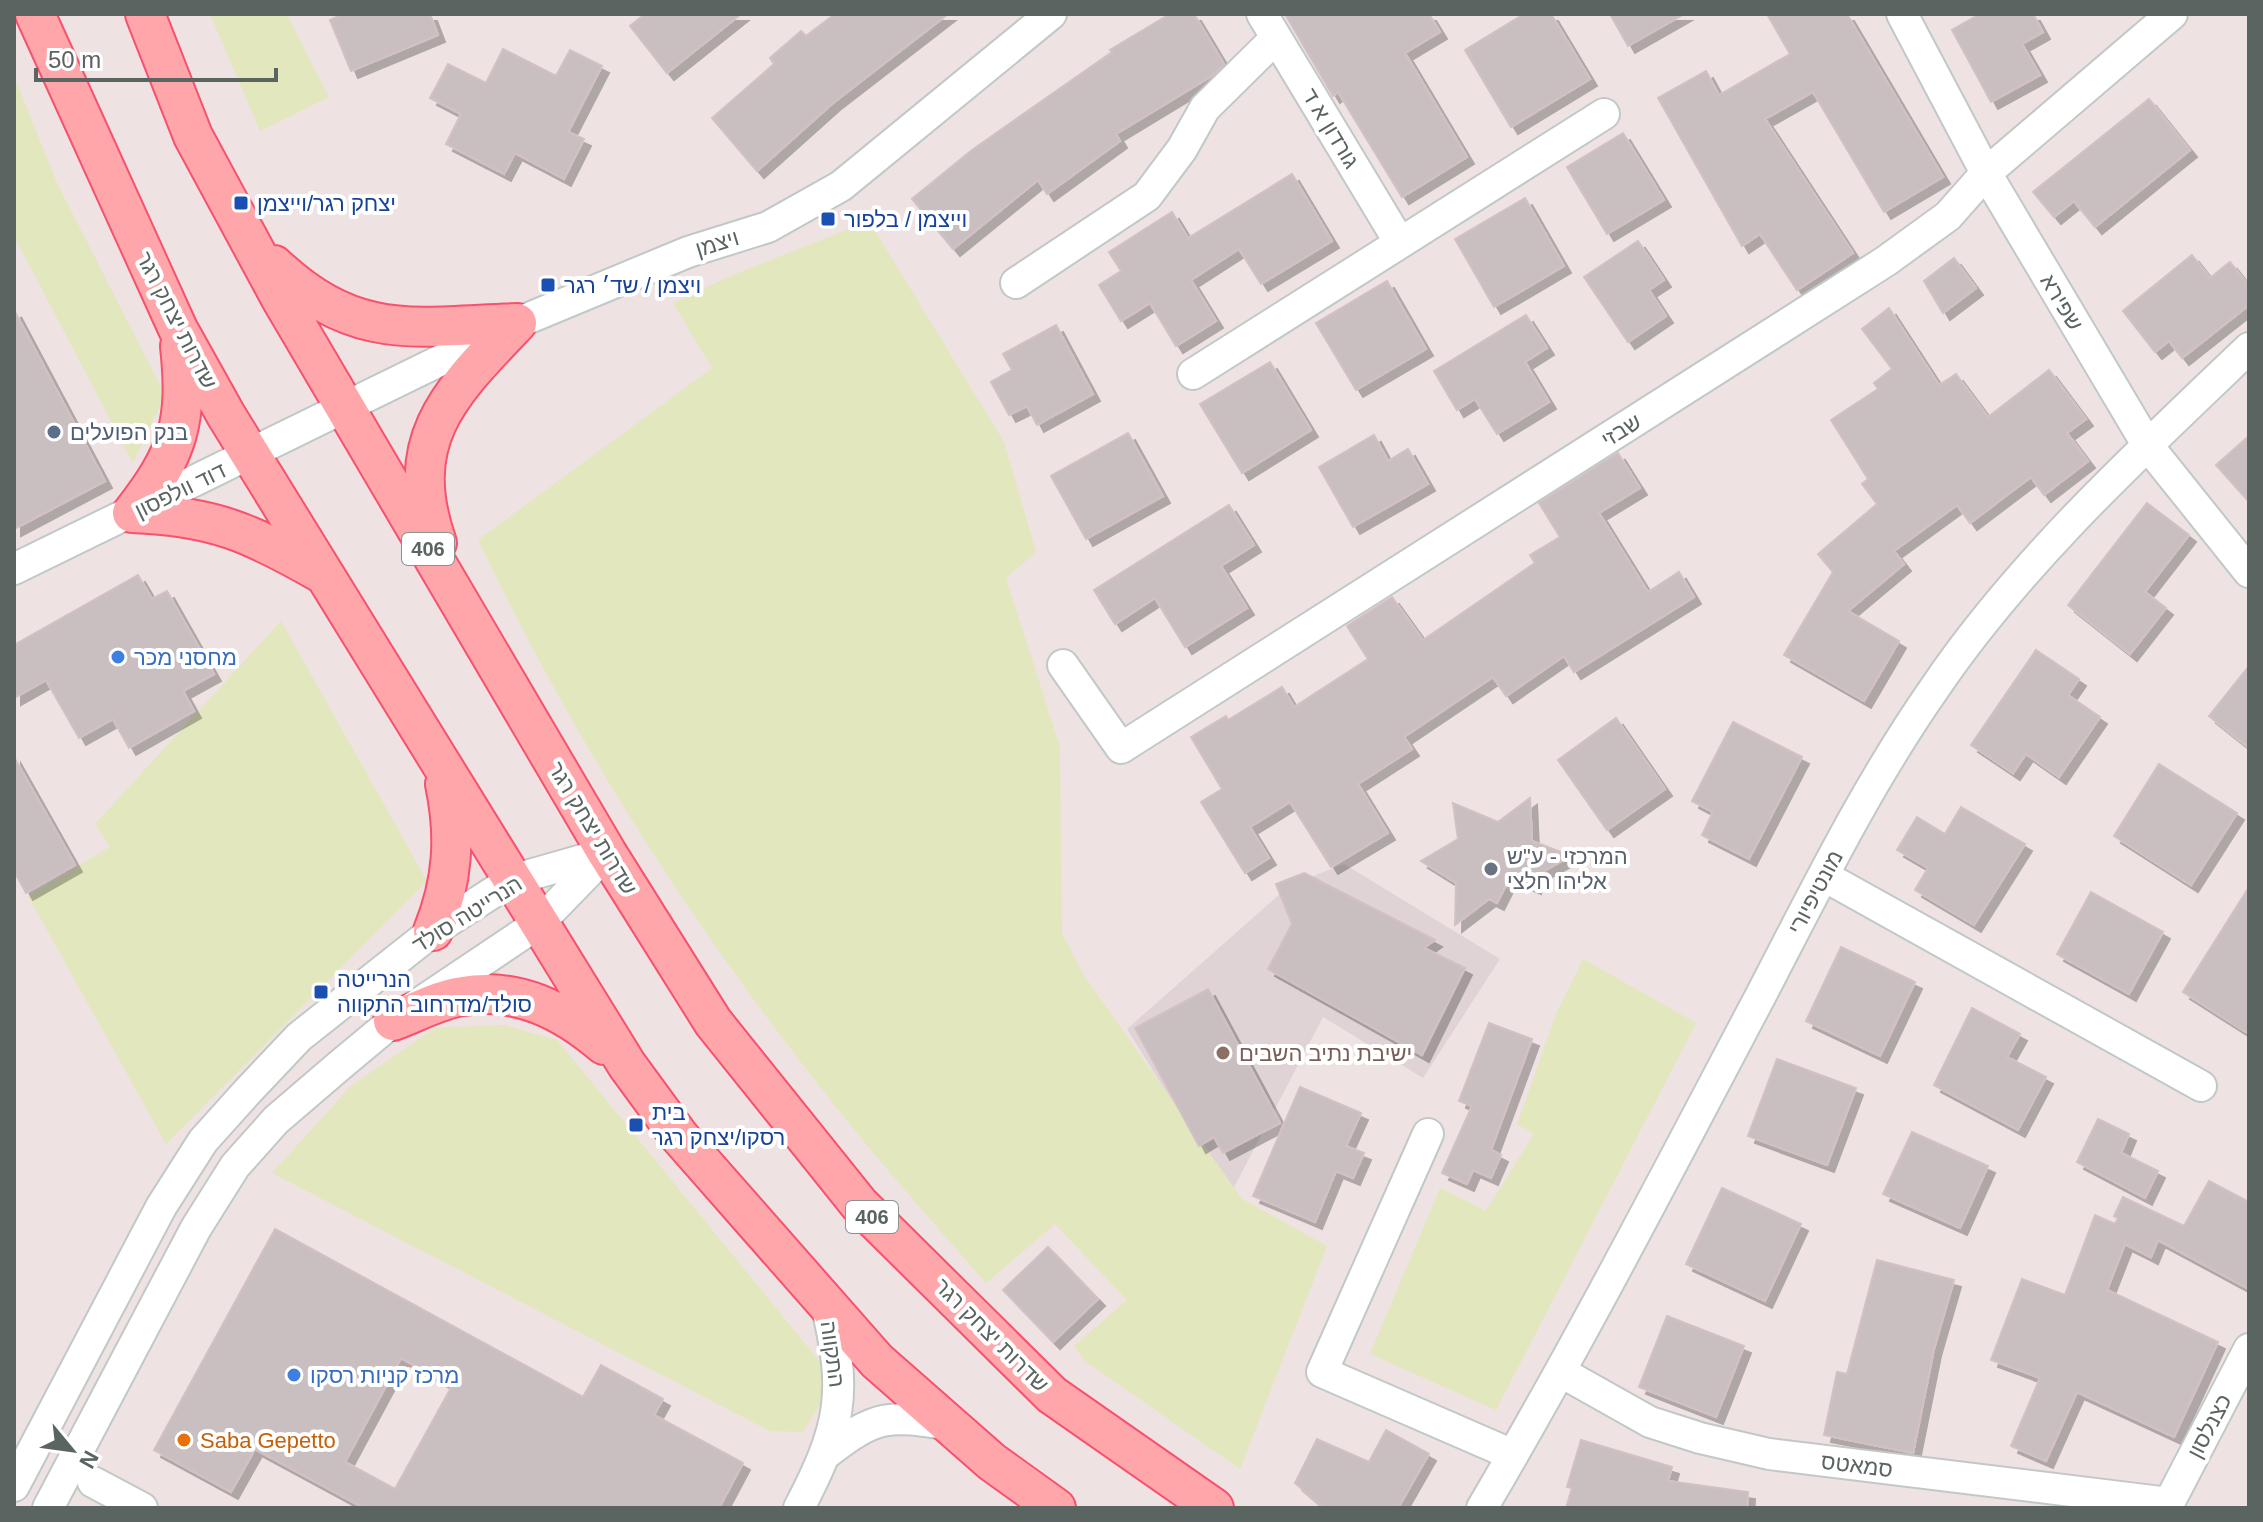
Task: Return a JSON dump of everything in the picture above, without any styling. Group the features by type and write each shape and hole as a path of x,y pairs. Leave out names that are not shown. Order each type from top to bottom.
{"main road":[{"name":"שדרות יצחק רגר","path":"35,14 178,329 249,457 330,578 627,1065 679,1136 877,1361 992,1462 1056,1508"},
{"name":"שדרות יצחק רגר","path":"145,14 193,136 251,243 607,853 713,1022 859,1204 1052,1395 1214,1508"},
{"path":"251,243 314,300 358,319 414,327 517,323"},
{"path":"456,595 425,507 424,465 430,434 472,370 517,323"},
{"path":"132,513 156,483 174,448 181,421 185,393 178,329"},
{"path":"132,513 183,515 233,527 330,578"},
{"path":"433,931 447,897 453,864 453,821 442,766"},
{"path":"393,1021 462,996 501,995 543,1005 572,1018 627,1065"}],"street":[{"name":"ויצמן","path":"344,407 517,323 660,262 768,227 841,186 1051,14"},
{"name":"שפירא","path":"1902,14 1986,173 2148,446 2249,572"},
{"name":"שבזי","path":"1063,665 1121,748 1886,261 1948,216 1986,173 2172,14"},
{"name":"גורדון א ד","path":"1269,26 1400,243"},
{"path":"1016,283 1147,196 1182,149 1205,108 1269,26"},
{"path":"1193,374 1604,114"},
{"name":"מונטיפיורי","path":"1482,1508 1561,1372 1860,807 1934,688 2005,596 2148,446 2249,348"},
{"name":"דוד וולפסון","path":"14,569 249,457 344,407"},
{"name":"הנרייטה סולד","path":"14,1486 161,1207 203,1141 299,1037 433,931 512,880 607,853"},
{"name":"הנרייטה סולד","path":"48,1508 196,1228 235,1166 276,1120 393,1021 539,923 607,853"},
{"path":"1824,876 2201,1086"},
{"path":"1428,1134 1322,1372 1513,1455"},
{"name":"התקווה","path":"799,1508 827,1453 839,1407 841,1374 825,1301"},
{"name":"כצנלסון","path":"2169,1503 2249,1349"},
{"name":"סמאטס","path":"1561,1372 1650,1422 1700,1438 1769,1454 2169,1503"},
{"name":"התקווה","path":"827,1453 852,1433 883,1417 950,1425"},
{"path":"93,1482 142,1508"}],"shaded area":[{"name":"ישיבת נתיב השבים","path":"1344,864 1500,959 1423,1078 1323,1017 1230,1195 1127,1029 1290,885"}],"green space":[{"path":"210,14 287,14 329,97 260,131"},
{"path":"14,76 57,183 165,395 133,463 14,236"},
{"path":"869,221 1004,442 1036,552 1006,578 1060,747 1062,934 1085,977 1242,1199 1327,1246 1240,1469 1085,1361 1074,1346 1127,1300 1055,1224 986,1283 867,1145 778,1033 638,829 554,687 478,540 712,368 673,303 733,275"},
{"path":"281,621 427,881 166,1144 28,896 110,847 95,824"},
{"path":"1583,959 1696,1023 1496,1410 1370,1354 1440,1188 1486,1211 1534,1134 1517,1124 1556,1014"},
{"path":"504,1025 557,1040 825,1368 825,1396 803,1432 770,1431 272,1173 351,1086 435,1028"}],"building":[{"path":"343,14 430,14 438,35 351,71 330,20"},
{"path":"645,14 741,14 667,73 630,26"},
{"path":"835,14 948,14 833,103 757,171 712,118 774,64 770,58 801,31 806,36"},
{"path":"1170,14 1194,14 1224,64 1210,77 1116,134 1120,141 1047,194 1038,180 953,249 912,199 972,150 1112,52 1110,50"},
{"path":"1285,14 1429,14 1440,32 1405,53 1467,157 1402,197 1338,92 1333,96"},
{"path":"1524,14 1551,14 1590,79 1511,127 1465,50"},
{"path":"1610,14 1684,14 1628,46"},
{"path":"1767,14 1847,14 1943,177 1884,212 1813,92 1765,119 1853,253 1797,290 1760,234 1742,246 1658,98 1706,71 1719,95 1790,54"},
{"path":"1980,14 2033,14 2043,32 2022,44 2040,75 1991,102 1952,30"},
{"path":"503,49 556,76 570,50 602,66 568,132 584,139 564,179 515,153 504,174 446,144 461,114 430,98 448,64 486,83"},
{"path":"2149,99 2190,150 2095,227 2074,201 2054,217 2033,192"},
{"path":"1623,133 1664,200 1607,234 1567,167"},
{"path":"1292,174 1332,241 1261,284 1239,249 1191,280 1216,321 1176,346 1150,303 1121,321 1099,285 1121,271 1109,252 1172,212 1188,238"},
{"path":"1525,198 1564,266 1494,307 1455,239"},
{"path":"1638,241 1664,280 1649,290 1666,316 1628,342 1584,277"},
{"path":"2192,255 2210,278 2230,262 2249,286 2249,305 2182,358 2169,341 2155,352 2123,311"},
{"path":"1954,258 1976,288 1943,313 1924,281"},
{"path":"1387,281 1426,349 1356,390 1316,323"},
{"path":"1889,308 1939,385 1956,374 1988,417 2049,370 2086,419 2067,433 2088,461 2044,495 2031,477 1970,523 1957,505 1894,551 1904,564 1848,611 1899,641 1864,701 1784,655 1833,572 1818,554 1877,504 1862,484 1868,479 1831,420 1878,389 1874,383 1892,369 1862,329"},
{"path":"14,310 105,481 14,529"},
{"path":"1526,315 1547,348 1525,362 1549,402 1497,434 1475,399 1457,410 1434,371"},
{"path":"1056,325 1093,394 1037,425 1027,406 1009,415 991,382 1012,370 1003,354"},
{"path":"1270,362 1311,430 1242,473 1200,404"},
{"path":"1128,433 1163,496 1086,539 1051,476"},
{"path":"1374,435 1388,461 1408,449 1428,484 1353,527 1319,467"},
{"path":"2249,436 2249,502 2216,465"},
{"path":"1618,453 1640,488 1599,513 1648,592 1679,572 1694,597 1574,672 1564,656 1506,696 1493,677 1404,737 1412,749 1358,784 1388,833 1331,867 1290,802 1250,827 1269,858 1245,873 1201,802 1222,789 1191,737 1226,716 1228,720 1282,687 1294,707 1368,659 1347,626 1392,597 1423,640 1535,563 1530,555 1560,537 1539,503"},
{"path":"2147,503 2189,535 2145,592 2166,608 2130,654 2068,605"},
{"path":"1229,505 1254,545 1221,566 1247,608 1185,647 1155,598 1115,624 1094,590"},
{"name":"מחסני מכר","path":"138,575 152,599 167,591 214,674 183,691 194,711 129,748 113,719 79,738 46,680 14,698 14,645"},
{"path":"2036,650 2079,679 2068,695 2100,717 2059,777 2026,754 2013,773 1971,745"},
{"path":"2249,666 2249,748 2209,716"},
{"path":"1616,718 1665,789 1607,830 1558,760"},
{"path":"1733,722 1802,757 1749,859 1702,835 1713,812 1692,801"},
{"path":"14,757 75,865 26,893 14,871"},
{"path":"2159,764 2237,813 2191,885 2114,836"},
{"name":"המרכזי - ע\"ש אליהו חלצי","path":"1530,798 1532,841 1571,856 1535,876 1534,887 1510,877 1497,903 1489,899 1455,925 1456,883 1421,861 1458,839 1453,803 1498,822"},
{"path":"1961,807 2025,844 1974,925 1915,890 1928,868 1897,850 1917,817 1945,834"},
{"path":"1304,873 1435,940 1424,948 1465,968 1422,1055 1268,969 1292,924 1276,884"},
{"path":"2249,887 2249,1034 2183,992"},
{"path":"2091,892 2163,932 2129,994 2057,954"},
{"path":"1841,947 1915,982 1880,1056 1806,1021"},
{"path":"1208,989 1280,1123 1223,1153 1214,1137 1199,1146 1135,1028"},
{"path":"1972,1008 2020,1034 2007,1057 2046,1077 2018,1130 1934,1085"},
{"path":"1489,1023 1532,1039 1491,1150 1501,1155 1491,1178 1473,1170 1467,1184 1442,1173 1472,1106 1459,1101"},
{"path":"1777,1059 1856,1088 1827,1165 1748,1136"},
{"path":"1300,1087 1361,1113 1346,1146 1364,1153 1353,1178 1336,1171 1315,1222 1253,1196"},
{"path":"2098,1119 2129,1134 2121,1153 2158,1171 2145,1198 2077,1162"},
{"path":"1912,1132 1988,1166 1960,1228 1883,1194"},
{"path":"2209,1181 2249,1202 2249,1289 2158,1240 2151,1257 2125,1244 2107,1290 2218,1342 2174,1437 2077,1392 2046,1461 2011,1446 2040,1378 1991,1360 2022,1279 2065,1295 2095,1215 2115,1224 2118,1218 2114,1216 2123,1197 2184,1226"},
{"path":"1722,1188 1801,1224 1765,1301 1686,1264"},
{"name":"מרכז קניות רסקו","path":"275,1229 583,1397 601,1365 663,1399 654,1415 743,1463 719,1508 364,1508 255,1449 231,1492 154,1450","holes":["401,1358 452,1386 395,1489 345,1462"]},
{"path":"1048,1247 1098,1299 1053,1342 1003,1290"},
{"path":"1877,1260 1954,1280 1934,1349 1913,1453 1824,1435 1837,1372 1847,1374"},
{"path":"1667,1316 1744,1346 1716,1417 1639,1387"},
{"path":"1386,1430 1429,1454 1398,1508 1324,1508 1295,1483 1317,1439 1369,1462"},
{"path":"1581,1440 1672,1467 1668,1481 1748,1492 1747,1508 1566,1508 1572,1488 1567,1487"}],"place":[{"name":"יצחק רגר/וייצמן","path":"241,203"},
{"name":"וייצמן / בלפור","path":"828,219"},
{"name":"ויצמן / שד׳ רגר","path":"548,285"},
{"name":"בנק הפועלים","path":"54,432"},
{"name":"מחסני מכר","path":"118,657"},
{"name":"המרכזי - ע\"ש אליהו חלצי","path":"1491,869"},
{"name":"הנרייטה סולד/מדרחוב התקווה","path":"321,992"},
{"name":"ישיבת נתיב השבים","path":"1223,1053"},
{"name":"בית רסקו/יצחק רגר","path":"636,1125"},
{"name":"מרכז קניות רסקו","path":"294,1375"},
{"name":"Saba Gepetto","path":"184,1440"}]}
